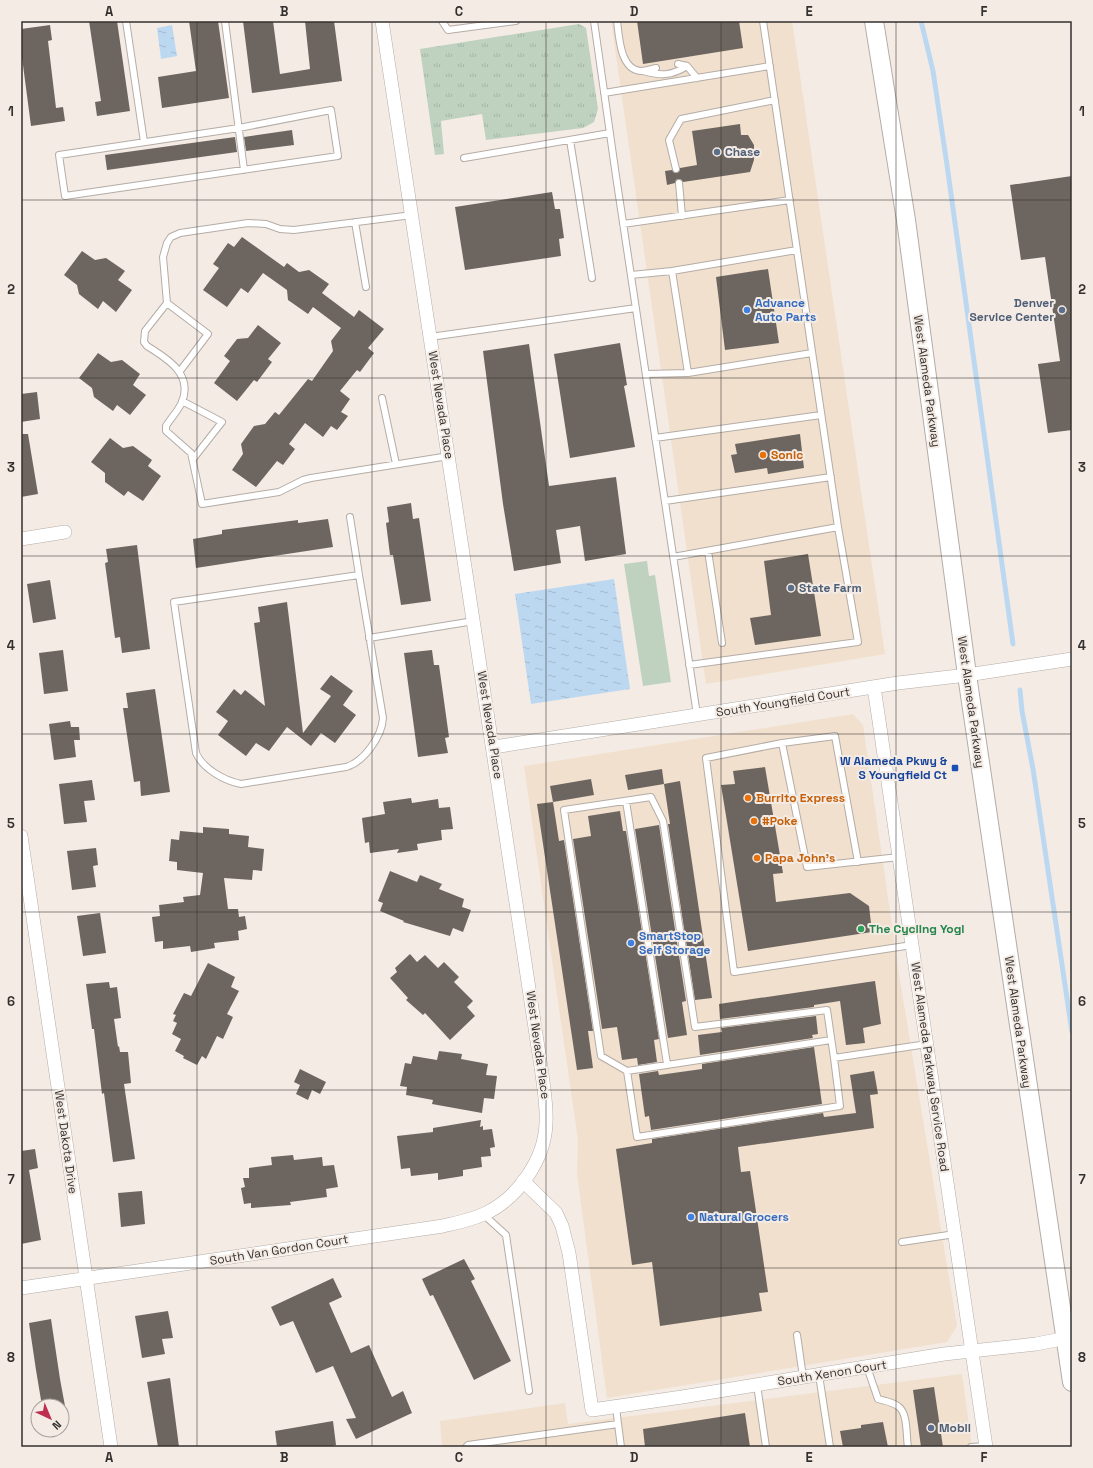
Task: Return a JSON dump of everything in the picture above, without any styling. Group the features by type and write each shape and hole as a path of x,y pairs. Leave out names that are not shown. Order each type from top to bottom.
{"main road":[{"name":"West Alameda Parkway","path":"874,21 906,220 967,676 1069,1338 1072,1382"}],"street":[{"name":"West Nevada Place","path":"382,21 494,747 546,1105 544,1139 533,1166 523,1181"},
{"path":"21,539 65,532"},
{"name":"South Youngfield Court","path":"494,747 874,687 967,676 1072,659"},
{"name":"West Alameda Parkway Service Road","path":"874,687 986,1446"},
{"name":"West Dakota Drive","path":"21,836 111,1447"},
{"name":"South Xenon Court","path":"523,1181 556,1213 562,1226 569,1253 592,1410 972,1350 1036,1344 1069,1338"},
{"name":"South Van Gordon Court","path":"21,1288 443,1226 483,1214 509,1197 523,1181"}],"lane":[{"path":"126,21 144,142"},
{"path":"225,21 244,170"},
{"path":"442,21 448,30 516,21"},
{"path":"594,21 630,275 697,715"},
{"path":"617,21 621,50 626,60 633,68 658,76 678,72 688,66"},
{"path":"689,665 858,642 830,477 763,21"},
{"path":"678,64 688,66 697,78"},
{"path":"604,93 770,66"},
{"path":"641,70 656,68"},
{"path":"676,169 669,140 681,119 775,100"},
{"path":"332,110 338,156 66,196 59,155 239,128 332,110"},
{"path":"464,158 610,133"},
{"path":"570,140 592,278"},
{"path":"679,183 682,216"},
{"path":"623,224 790,200"},
{"path":"412,216 287,230 280,229 270,224 248,223 176,234 166,243 164,252 167,303 145,331 144,342 147,346 180,371 183,385 182,401 166,426 166,431 187,448 193,459 202,504 280,492 302,480 449,456"},
{"path":"355,222 366,287"},
{"path":"630,275 672,271 797,250"},
{"path":"672,271 688,373"},
{"path":"167,303 208,334 180,371"},
{"path":"430,337 636,308"},
{"path":"646,374 688,373 812,353"},
{"path":"382,398 396,464"},
{"path":"182,401 222,422 193,459"},
{"path":"655,438 821,415"},
{"path":"665,502 830,477"},
{"path":"350,517 382,723 379,735 357,762 346,767 241,784 224,779 205,764 198,756 174,602 359,575"},
{"path":"673,557 838,527"},
{"path":"708,551 722,643"},
{"path":"369,638 474,621"},
{"path":"858,862 835,736 782,743 706,758 734,972 912,945"},
{"path":"782,743 807,867 899,857"},
{"path":"627,1071 637,1137 840,1106 827,1010 695,1027 663,821 651,797 564,810 601,1056 627,1071 830,1040"},
{"path":"626,800 667,1064"},
{"path":"834,1058 927,1044"},
{"path":"483,1214 506,1235 529,1391"},
{"path":"902,1242 955,1234"},
{"path":"797,1335 803,1377"},
{"path":"867,1367 878,1399 900,1407 904,1414 908,1447"},
{"path":"819,1375 830,1447"},
{"path":"757,1385 766,1447"},
{"path":"616,1406 621,1447"},
{"path":"466,1447 468,1445 618,1424"},
{"path":"971,1447 986,1446"}],"shaded area":[{"path":"611,21 792,21 885,654 706,684"},
{"path":"853,714 863,725 899,974 957,1326 947,1342 607,1398 577,1174 578,1140 524,766"},
{"path":"962,1374 972,1447 442,1447 440,1421 565,1403 568,1424"}],"green space":[{"path":"579,24 586,28 598,109 594,122 583,128 486,140 482,114 441,121 444,154 435,155 420,49"},
{"path":"647,561 649,576 655,575 671,682 643,686 624,564"}],"water":[{"path":"172,25 177,56 161,59 157,28"},
{"path":"614,579 630,689 531,704 515,594"}],"building":[{"path":"89,21 117,21 130,111 97,116 95,102 101,101"},
{"path":"189,21 218,21 229,98 162,108 158,77 196,71"},
{"path":"243,21 273,21 280,74 310,69 305,21 334,21 342,81 252,93"},
{"path":"637,21 739,21 743,48 643,64"},
{"path":"50,25 52,40 48,41 56,108 63,107 65,121 31,126 21,50 21,29"},
{"path":"740,124 741,135 748,135 754,145 754,160 750,172 683,182 678,179 675,183 667,185 665,171 672,170 677,173 680,168 697,165 692,131"},
{"path":"292,130 294,145 246,151 244,137"},
{"path":"235,137 237,152 107,170 105,155"},
{"name":"Denver Service Center","path":"1072,176 1072,430 1048,433 1038,364 1060,361 1045,257 1021,260 1010,185"},
{"path":"552,192 555,209 560,209 564,238 559,239 561,256 465,270 455,207"},
{"path":"242,237 284,267 287,263 299,272 309,270 329,284 322,293 354,317 359,310 384,329 368,348 374,353 360,372 357,370 340,391 350,399 341,412 348,416 337,430 331,426 323,437 305,423 289,444 295,449 283,465 277,461 256,487 232,470 243,454 241,444 254,426 265,424 275,412 279,415 308,379 312,381 333,351 331,341 341,328 313,307 308,314 288,300 287,290 263,273 248,293 241,288 227,307 203,290 219,268 213,264 228,243 234,247"},
{"path":"82,251 95,260 106,258 125,271 118,280 132,290 116,312 103,301 98,309 79,294 77,285 64,275"},
{"name":"Advance Auto Parts","path":"768,269 779,343 725,350 716,277"},
{"path":"258,325 281,343 268,359 272,362 257,382 254,380 237,401 214,383 230,361 224,356 237,339 248,338"},
{"path":"620,343 627,385 624,386 635,447 570,458 554,354"},
{"path":"529,344 549,486 616,477 626,554 585,561 580,526 556,530 561,563 514,571 503,504 483,351"},
{"path":"98,353 111,362 122,360 140,374 133,385 146,395 130,415 117,405 113,411 94,397 92,388 79,378"},
{"path":"37,392 40,419 21,422 21,394"},
{"path":"21,434 28,434 38,494 21,497"},
{"path":"800,434 804,468 768,474 767,468 735,473 731,455 737,454 735,444"},
{"path":"110,438 123,448 133,446 152,460 148,466 161,476 143,501 128,491 124,496 105,482 105,473 91,462"},
{"path":"411,503 413,519 419,518 431,601 401,605 393,555 390,555 386,523 389,522 387,507"},
{"path":"328,519 333,547 196,568 193,539 222,534 222,530 298,520 298,523"},
{"path":"137,545 150,649 122,653 120,637 115,638 105,563 108,562 106,549"},
{"name":"State Farm","path":"808,554 821,636 755,645 750,618 771,615 764,561"},
{"path":"50,580 56,619 33,623 27,584"},
{"path":"287,602 303,733 331,696 320,689 331,675 353,691 343,705 356,715 335,743 321,733 311,746 287,727 269,751 256,743 246,756 218,735 228,721 216,712 234,689 241,695 245,690 265,706 254,623 260,622 258,607"},
{"path":"63,650 68,691 44,694 39,653"},
{"path":"432,650 434,665 439,665 449,737 445,738 448,753 418,757 404,653"},
{"path":"155,689 170,792 141,796 140,781 134,782 123,708 128,708 126,693"},
{"path":"70,721 71,727 79,727 80,740 74,740 76,757 54,760 49,724"},
{"path":"765,767 783,873 773,874 776,902 850,893 869,906 872,932 748,951 721,785 735,784 733,771"},
{"path":"662,769 664,784 628,790 625,775"},
{"path":"591,779 594,795 553,802 550,786"},
{"path":"92,780 95,800 84,801 87,822 64,824 59,784"},
{"path":"680,781 712,998 695,1000 668,824 670,824 664,784"},
{"path":"411,798 412,803 438,799 439,808 450,807 453,829 441,830 442,840 417,844 418,850 397,853 399,849 370,853 369,842 365,843 362,818 385,814 383,802"},
{"path":"553,802 559,841 564,840 593,1031 588,1031 593,1068 577,1070 537,804"},
{"path":"620,811 623,831 626,831 659,1039 654,1040 657,1062 638,1065 637,1058 622,1060 617,1027 602,1029 573,839 591,836 588,816"},
{"path":"659,825 686,1001 682,1002 687,1035 668,1038 635,829"},
{"path":"203,827 229,829 229,834 249,836 248,847 264,849 262,871 253,870 252,880 224,878 228,909 238,909 239,917 245,916 247,929 238,931 239,940 214,943 215,948 191,952 190,946 163,949 163,941 155,942 152,917 160,916 159,905 184,902 183,897 200,895 203,873 177,870 177,862 169,861 171,839 179,840 180,831 203,833"},
{"path":"96,848 98,865 93,866 96,887 72,890 67,851"},
{"path":"390,871 417,882 420,875 442,884 439,889 464,899 462,907 471,910 463,932 453,928 450,936 403,922 404,921 380,911 383,903 378,901"},
{"path":"100,913 106,953 83,956 77,916"},
{"path":"410,954 417,962 425,955 438,968 444,962 459,977 454,982 473,1001 467,1007 475,1016 450,1040 425,1013 423,1015 406,1000 408,998 390,978 397,972 395,968"},
{"path":"208,963 235,977 231,987 239,991 227,1014 233,1017 223,1039 217,1036 206,1059 202,1056 197,1065 183,1058 184,1056 175,1051 181,1039 172,1034 177,1023 173,1021 176,1015 173,1014 184,993 191,996"},
{"path":"875,981 881,1024 863,1028 865,1043 846,1045 840,1001 814,1005 814,1007 720,1019 719,1004"},
{"path":"109,982 110,988 117,987 121,1018 114,1019 118,1047 119,1046 120,1052 128,1052 131,1083 124,1084 135,1159 113,1162 104,1093 102,1094 94,1029 92,1029 86,984"},
{"path":"816,1016 818,1034 812,1035 813,1038 700,1055 698,1035 722,1032 721,1028"},
{"path":"814,1047 822,1104 651,1130 649,1116 645,1117 639,1074 658,1071 659,1075 702,1069 702,1064"},
{"path":"439,1051 462,1054 461,1059 488,1064 486,1075 497,1076 494,1099 484,1098 482,1113 432,1104 433,1100 406,1095 407,1087 400,1086 405,1063 411,1064 413,1056 437,1060"},
{"path":"300,1069 326,1082 320,1094 312,1090 308,1100 296,1094 300,1085 294,1082"},
{"name":"Natural Grocers","path":"874,1071 878,1094 870,1095 874,1128 738,1147 741,1172 750,1171 768,1292 759,1293 762,1311 660,1326 652,1262 632,1265 616,1149 652,1143 652,1139 823,1113 824,1117 856,1113 850,1075"},
{"path":"481,1120 480,1127 483,1126 483,1130 492,1129 495,1147 490,1148 491,1156 481,1157 482,1167 463,1170 463,1176 438,1180 438,1173 411,1176 410,1168 401,1169 397,1136 433,1132 433,1128"},
{"path":"35,1149 38,1168 29,1170 41,1240 21,1244 21,1151"},
{"path":"293,1155 294,1160 322,1157 323,1166 334,1165 338,1187 326,1189 327,1197 290,1202 291,1205 251,1208 251,1203 244,1204 241,1188 245,1187 243,1178 249,1178 249,1168 272,1165 271,1157"},
{"path":"142,1191 145,1224 121,1227 118,1193"},
{"path":"464,1259 475,1279 471,1281 511,1361 474,1380 433,1295 430,1296 422,1279"},
{"path":"333,1278 342,1297 329,1303 351,1353 369,1345 392,1397 403,1391 412,1413 356,1439 346,1419 356,1418 333,1366 316,1373 293,1321 280,1326 271,1307"},
{"path":"168,1311 173,1338 162,1339 165,1354 142,1358 135,1316"},
{"path":"51,1319 64,1398 41,1398 29,1323"},
{"path":"170,1378 179,1447 158,1447 147,1382"},
{"path":"934,1387 943,1447 921,1447 913,1390"},
{"path":"745,1413 750,1447 645,1447 643,1429"},
{"path":"333,1421 336,1445 328,1447 277,1447 275,1431"},
{"path":"883,1422 888,1447 843,1447 840,1431 861,1428 861,1425"}],"waterway":[{"path":"921,21 933,71 947,165 1013,644"},
{"path":"1020,690 1072,1032"}],"place":[{"name":"Chase","path":"717,152"},
{"name":"Advance Auto Parts","path":"747,310"},
{"name":"Denver Service Center","path":"1062,310"},
{"name":"Sonic","path":"763,455"},
{"name":"State Farm","path":"791,588"},
{"name":"W Alameda Pkwy & S Youngfield Ct","path":"955,768"},
{"name":"Burrito Express","path":"748,798"},
{"name":"#Poke","path":"754,821"},
{"name":"Papa John's","path":"757,858"},
{"name":"The Cycling Yogi","path":"861,929"},
{"name":"SmartStop Self Storage","path":"631,943"},
{"name":"Natural Grocers","path":"691,1217"},
{"name":"Mobil","path":"931,1428"}]}
